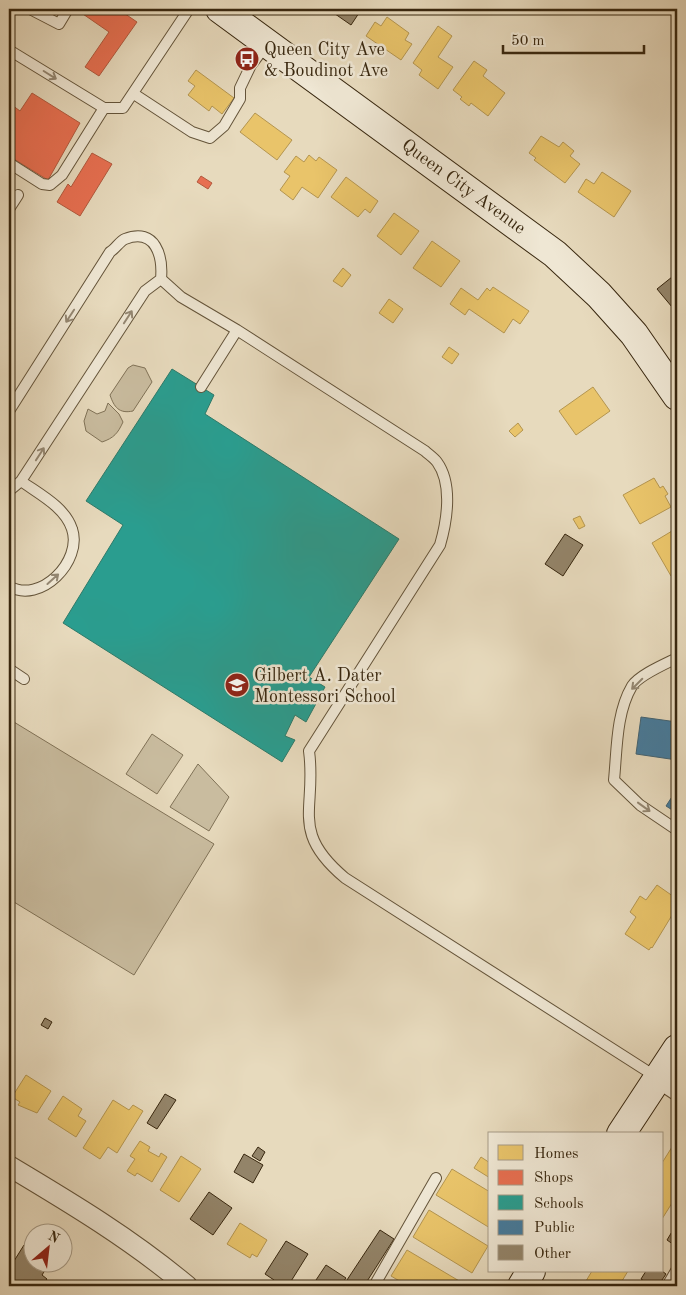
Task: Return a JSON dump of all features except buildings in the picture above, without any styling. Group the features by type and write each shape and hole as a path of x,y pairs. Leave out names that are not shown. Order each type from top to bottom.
{"main road":[{"name":"Queen City Avenue","path":"220,9 554,254 599,295 634,334 677,396"},
{"path":"623,1132 668,1084 677,1049"},
{"path":"522,1286 530,1272"}],"street":[{"path":"9,1166 115,1230 150,1255 186,1286"}],"lane":[{"path":"35,10 59,24 68,9"},
{"path":"9,50 104,108 123,108 189,9"},
{"path":"134,94 192,132 210,138 224,126 240,99 240,88 251,65 268,43"},
{"path":"9,163 42,184 50,185 62,176 104,108"},
{"path":"9,209 18,195"},
{"path":"9,411 110,252 125,239 144,237 155,244 162,261 161,280"},
{"path":"161,280 181,297 238,330 425,451 437,462 444,481 447,504 446,526 440,545 309,751 312,772 307,813 317,848 330,866 345,878 668,1084"},
{"path":"9,491 22,481 145,291 161,280"},
{"path":"201,387 238,330"},
{"path":"9,586 29,592 45,586 58,576 73,550 72,529 60,510 22,481"},
{"path":"677,658 657,668 633,685 621,714 614,780 640,805 677,830"},
{"path":"9,669 24,679"},
{"path":"374,1286 436,1178"},
{"path":"667,1286 677,1269"}],"shaded area":[{"path":"133,365 145,368 152,382 133,411 128,412 118,409 110,395 128,368"},
{"path":"108,403 119,414 123,422 115,435 102,442 86,431 84,421 88,409 97,414 105,411"},
{"path":"9,719 214,844 134,975 9,899"},
{"path":"152,734 183,755 157,794 126,774"},
{"path":"198,764 229,797 209,831 170,807"}],"place":[{"name":"Queen City Ave & Boudinot Ave","path":"247,59"},
{"name":"Gilbert A. Dater Montessori School","path":"237,685"}]}
